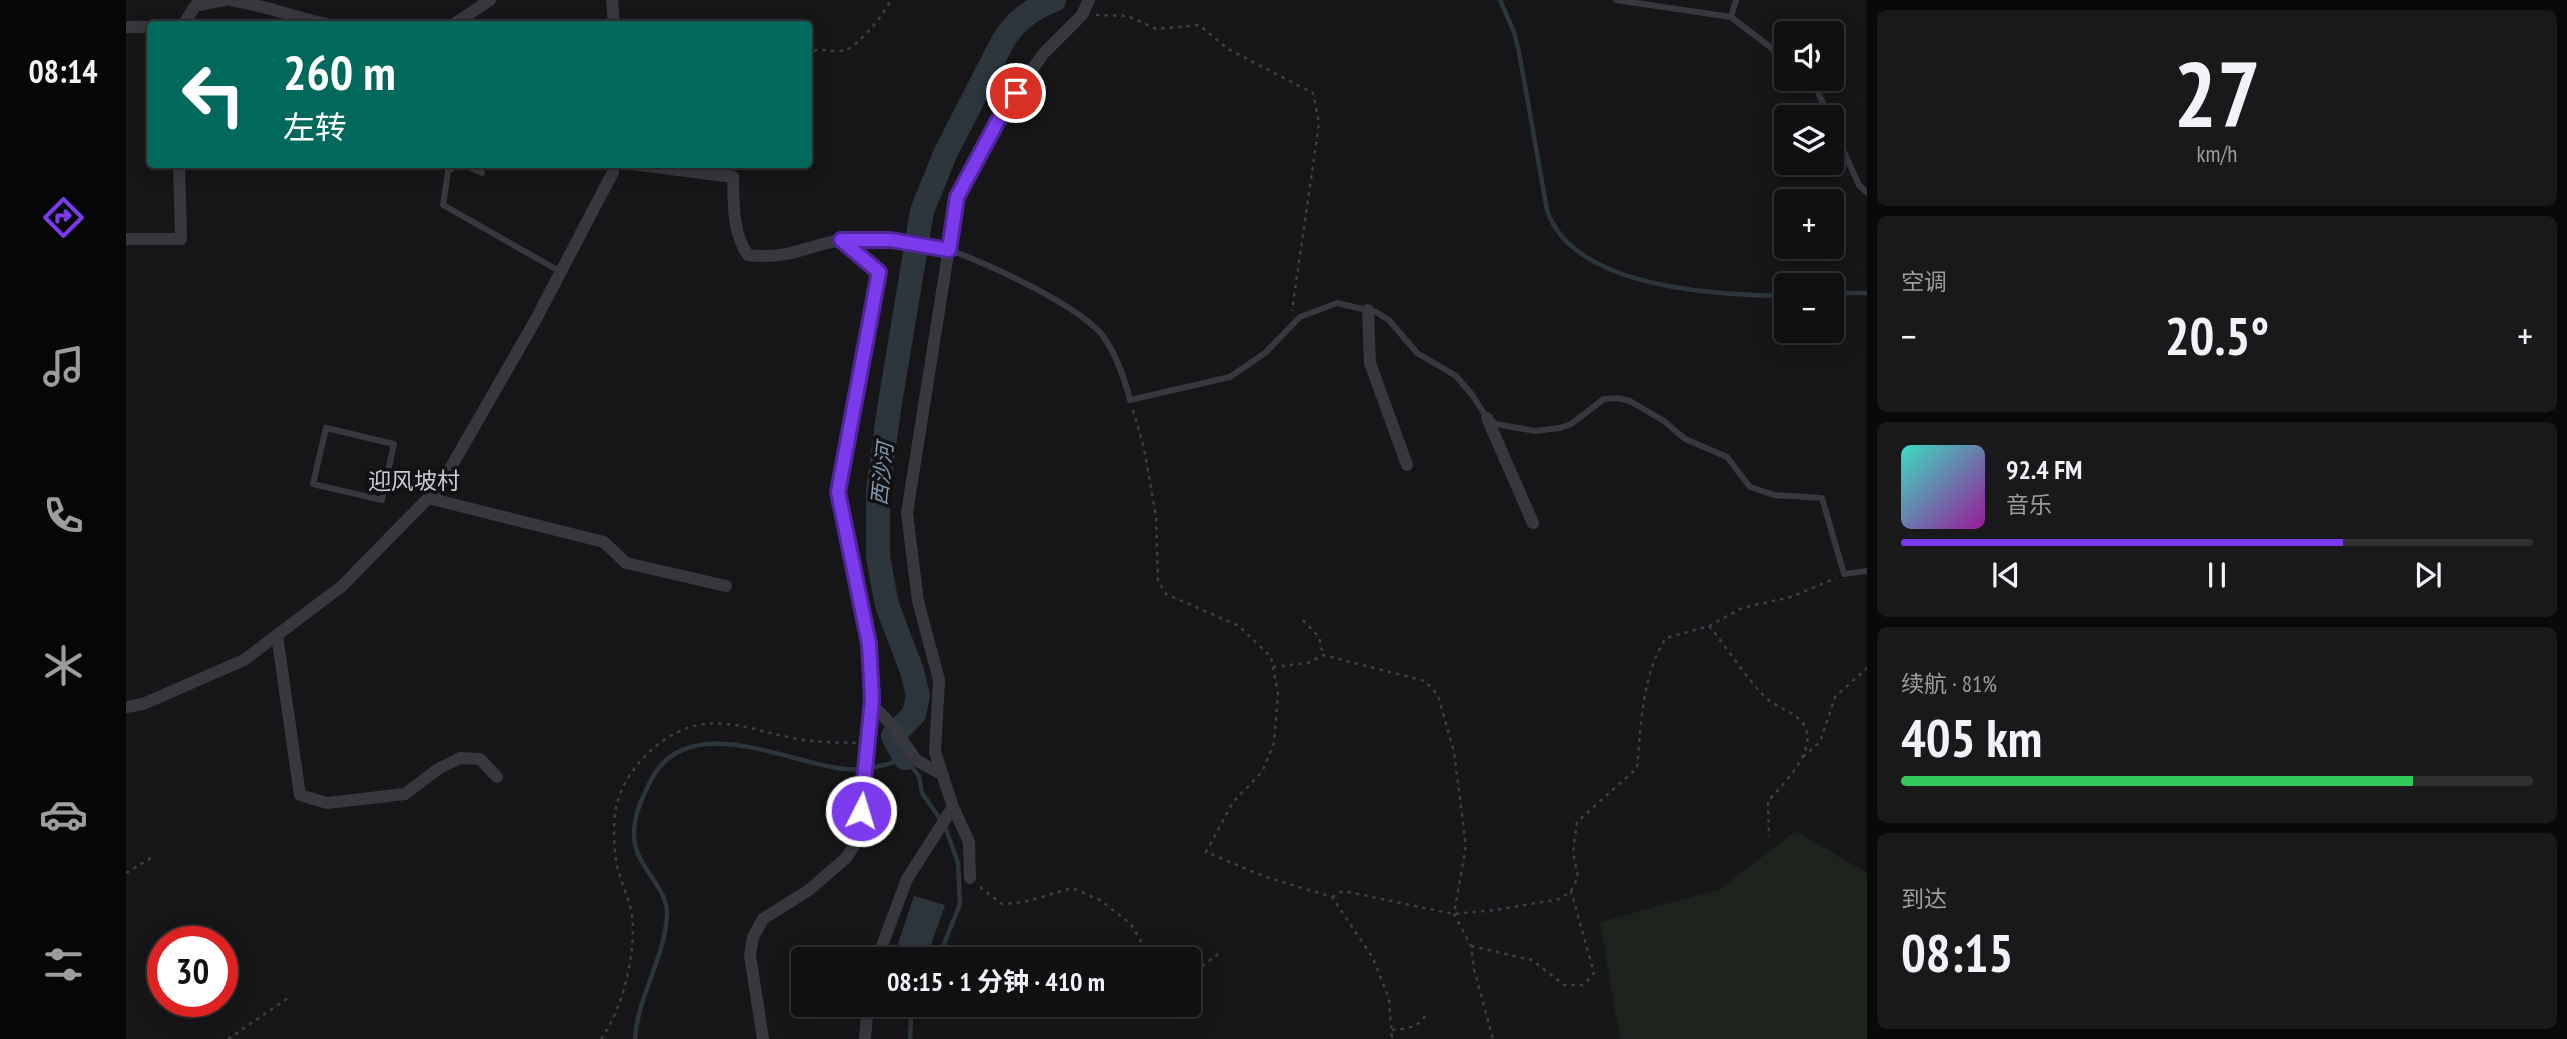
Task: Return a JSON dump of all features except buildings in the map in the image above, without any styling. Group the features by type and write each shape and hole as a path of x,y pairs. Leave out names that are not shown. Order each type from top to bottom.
{"street":[{"path":"186,21 195,6 224,0"},
{"path":"230,0 261,5 276,13 312,21"},
{"path":"458,21 490,0"},
{"path":"612,0 614,21"},
{"path":"970,878 969,842 953,807 935,752 939,680 918,601 907,513 944,249 957,197 1002,113 1043,54 1082,15 1089,0"},
{"path":"126,27 147,27"},
{"path":"126,239 181,239 179,168"},
{"path":"126,707 143,704 244,660 342,586 440,486 561,272 613,173 613,168"},
{"path":"663,168 733,177 735,228 739,242 748,255 769,258 801,253 841,240 891,240 944,249"},
{"path":"764,1039 750,955 752,937 763,919 809,890 846,858 859,838 871,704 869,644 838,492 879,272 841,240"},
{"path":"1368,310 1370,363 1407,465"},
{"path":"1487,418 1533,523"},
{"path":"428,498 604,542 626,563 726,586"},
{"path":"277,635 300,795 327,803 405,794 438,769 460,758 480,759 497,777"},
{"path":"871,704 891,724 916,760 943,775"},
{"path":"881,947 906,879 953,807"},
{"path":"865,1039 866,1017"}],"lane":[{"path":"1616,0 1731,18 1774,50"},
{"path":"1731,18 1736,0"},
{"path":"1844,152 1859,185 1867,193"},
{"path":"454,168 448,171 443,205 561,272"},
{"path":"470,168 482,173"},
{"path":"944,249 1038,291 1090,322 1116,357 1130,400 1230,377 1265,353 1300,317 1337,303 1368,310 1390,320 1417,353 1455,376 1473,396 1487,418 1496,425 1547,431 1571,424 1604,399 1613,397 1630,401 1664,421 1685,439 1727,457 1750,487 1774,495 1822,499 1844,575 1867,571"},
{"path":"326,428 394,444 388,471 382,500 313,484 326,428"},
{"path":"388,471 440,486"}],"path":[{"path":"812,54 816,50 836,52 854,46 886,10 891,0"},
{"path":"1082,15 1128,16 1156,29 1199,25 1228,49 1313,93 1319,123 1290,327"},
{"path":"1130,400 1144,448 1156,517 1158,580 1166,594 1239,626 1271,657 1278,694 1275,743 1262,772 1233,802 1206,852 1263,876 1332,897 1373,958 1389,999 1392,1039"},
{"path":"1332,897 1343,891 1454,914 1560,899 1571,891 1578,877 1573,852 1577,822 1637,768 1642,718 1655,655 1666,638 1709,626 1742,608 1791,597 1844,575"},
{"path":"1303,620 1319,637 1322,655"},
{"path":"1709,626 1763,695 1782,711 1799,719 1806,732 1803,757"},
{"path":"1273,667 1308,663 1322,655 1425,681 1438,695 1454,752 1466,846 1454,914 1471,946 1474,969 1493,1039"},
{"path":"1769,837 1768,801 1794,773 1803,757 1820,742 1835,697 1867,668"},
{"path":"601,1039 619,998 633,936 632,911 616,859 616,808 626,783 643,759 676,732 689,726 707,724 738,724 804,740 867,744"},
{"path":"126,873 151,858"},
{"path":"970,878 1002,904 1024,902 1072,888 1100,900 1131,924 1144,947"},
{"path":"1471,946 1532,960 1564,985 1583,985 1594,973 1571,891"},
{"path":"1201,967 1221,953"},
{"path":"228,1039 290,996"},
{"path":"1392,1030 1409,1029 1424,1020 1426,1014"}],"shaded area":[{"path":"1796,831 1867,873 1867,1039 1620,1039 1600,922 1720,889"},
{"path":"914,896 945,905 930,947 897,947"}],"waterway":[{"name":"西沙河","path":"905,758 893,736 914,714 918,696 912,671 887,605 878,557 878,491 922,211 945,154 1003,41 1025,16 1054,0"},
{"path":"1500,0 1514,32 1519,52 1547,210 1562,236 1586,257 1616,272 1650,282 1687,289 1774,296"},
{"path":"1844,293 1867,293"},
{"path":"635,1039 640,1009 661,948 667,916 663,895 635,845 635,821 649,784 665,762 685,749 708,744 734,745 845,769 872,768 905,758 919,776 922,793 945,826 958,863 960,904 943,947"},
{"name":"西沙河","path":"910,1039 911,1017"}],"district":[{"name":"迎风坡村","path":"414,480"}],"route":[{"path":"861,811 872,699 869,644 838,492 879,272 841,240 891,240 949,250 957,197 1002,113 1016,93"}]}
